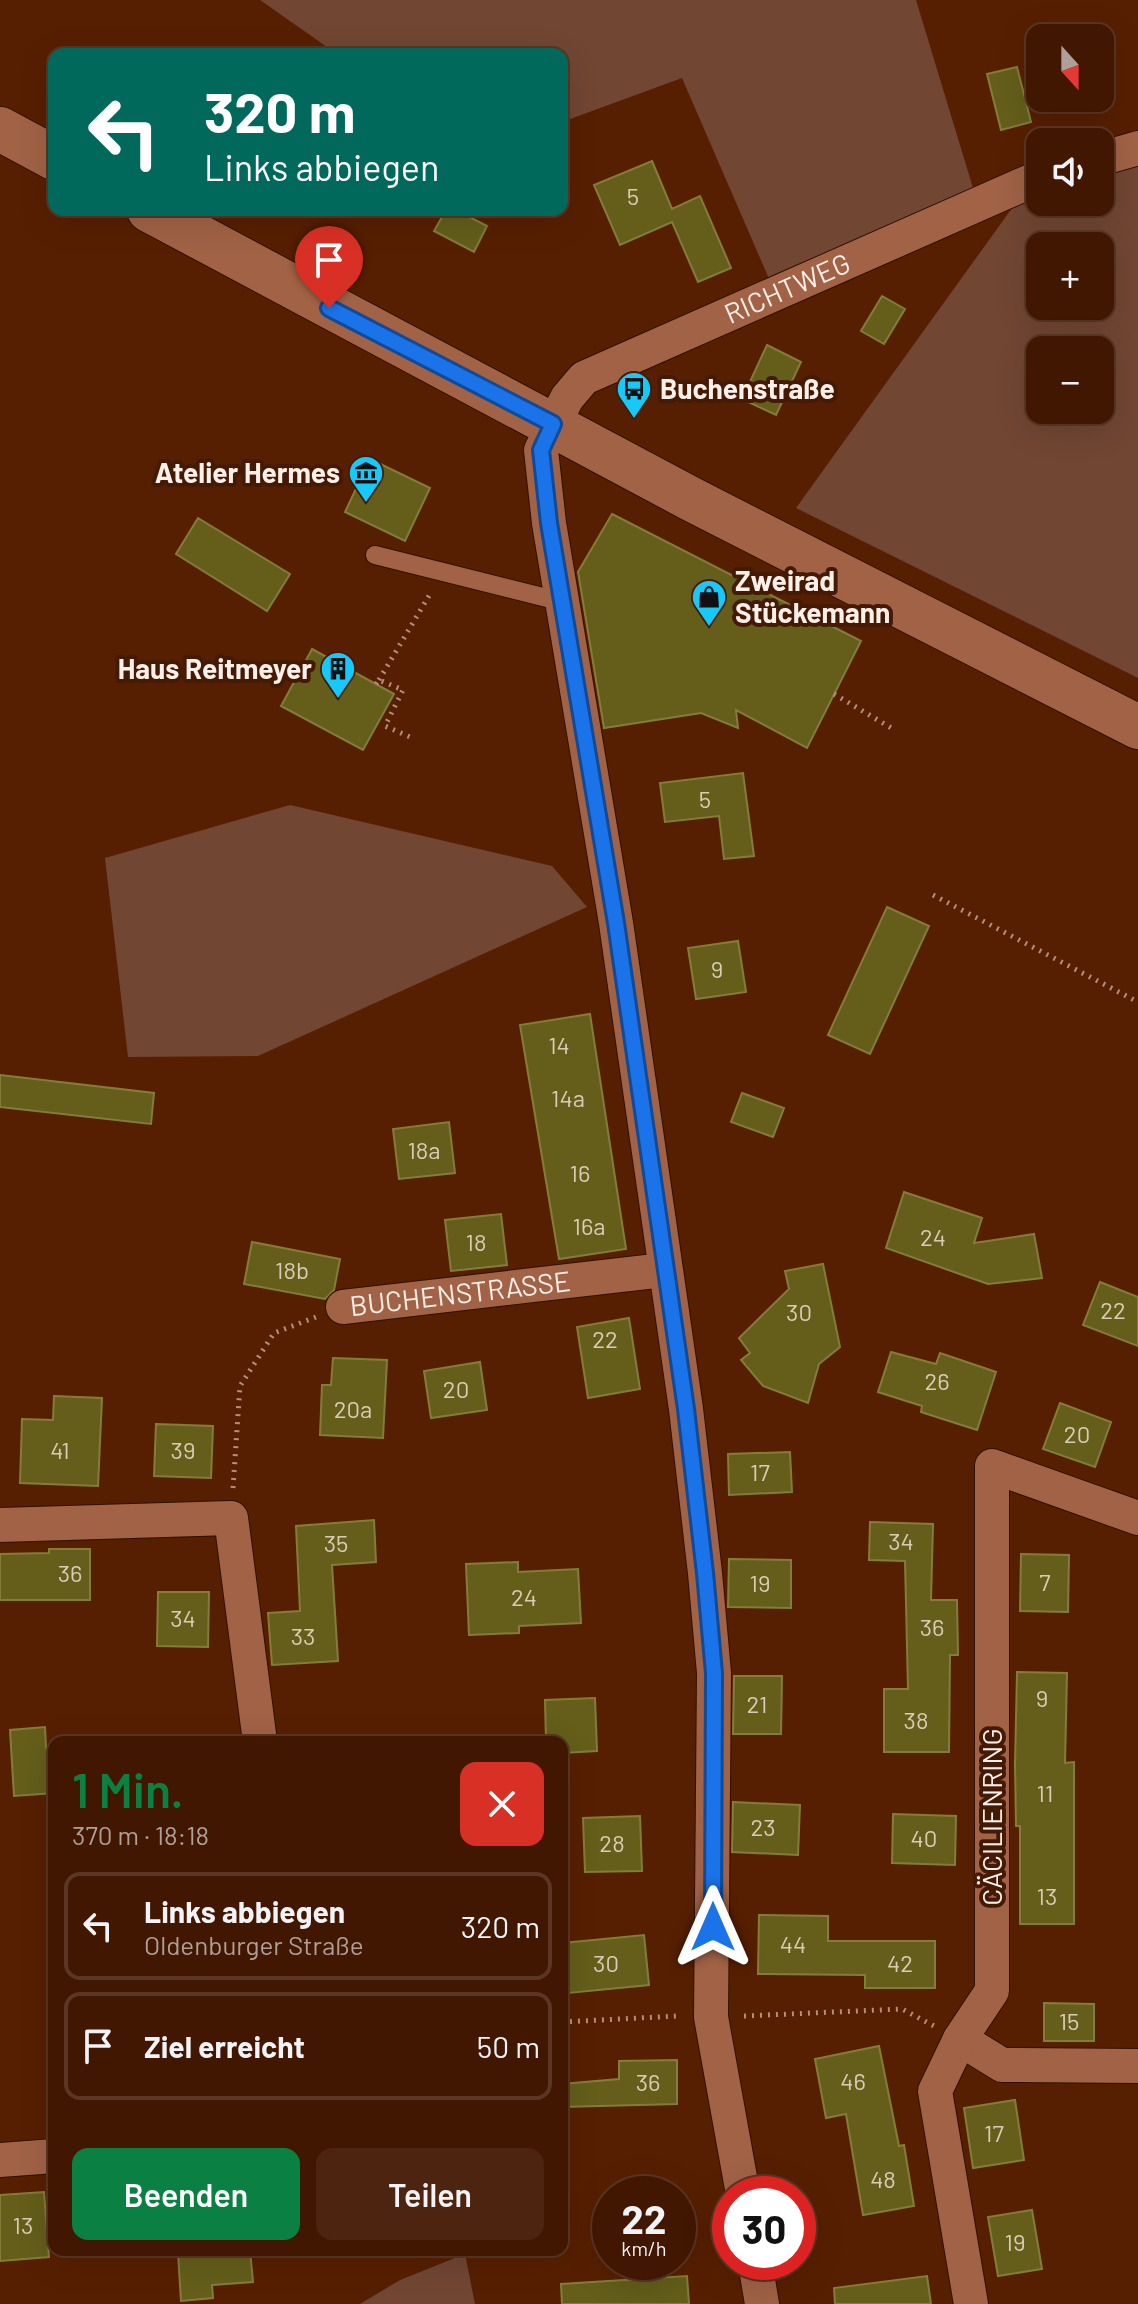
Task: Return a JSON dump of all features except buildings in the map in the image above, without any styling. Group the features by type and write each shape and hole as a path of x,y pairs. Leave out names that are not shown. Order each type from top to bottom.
{"street":[{"path":"0,129 48,155"},
{"path":"1114,155 1138,148"},
{"name":"RICHTWEG","path":"553,424 567,398 584,378 1026,183"},
{"path":"160,216 691,499 1138,727"},
{"path":"553,424 541,450 616,923 686,1409 714,1673 711,2017 740,2176"},
{"name":"BUCHENSTRASSE","path":"343,1307 664,1270"},
{"name":"CÄCILIENRING","path":"971,2304 935,2091 960,2039 992,1991 992,1466 1138,1518"},
{"path":"0,1525 231,1518 259,1736"},
{"path":"960,2039 1002,2065 1138,2066"},
{"path":"0,2160 48,2156"},
{"path":"758,2280 762,2304"}],"lane":[{"path":"375,555 563,602"}],"path":[{"path":"410,737 385,726 403,690 378,682 443,573"},
{"path":"834,694 893,729"},
{"path":"933,895 1138,1002"},
{"name":"BUCHENSTRASSE","path":"231,1518 240,1386 274,1333 343,1307"},
{"path":"568,2022 902,2009 960,2039"}],"shaded area":[{"path":"260,0 916,0 973,188 770,281 682,78 568,120 568,48 328,48"},
{"path":"1138,148 1138,678 796,508 1026,189 1026,216 1114,216 1114,155"},
{"path":"290,805 552,866 587,907 258,1056 128,1057 105,858"},
{"path":"465,2256 475,2304 360,2304 400,2280"}],"place":[{"name":"Buchenstraße","path":"634,420"},
{"name":"Atelier Hermes","path":"366,504"},
{"name":"Zweirad Stückemann","path":"709,628"},
{"name":"Haus Reitmeyer","path":"338,700"}],"route":[{"path":"329,308 553,424 541,450 549,523 616,923 686,1409 705,1573 714,1673 713,1927"}]}
